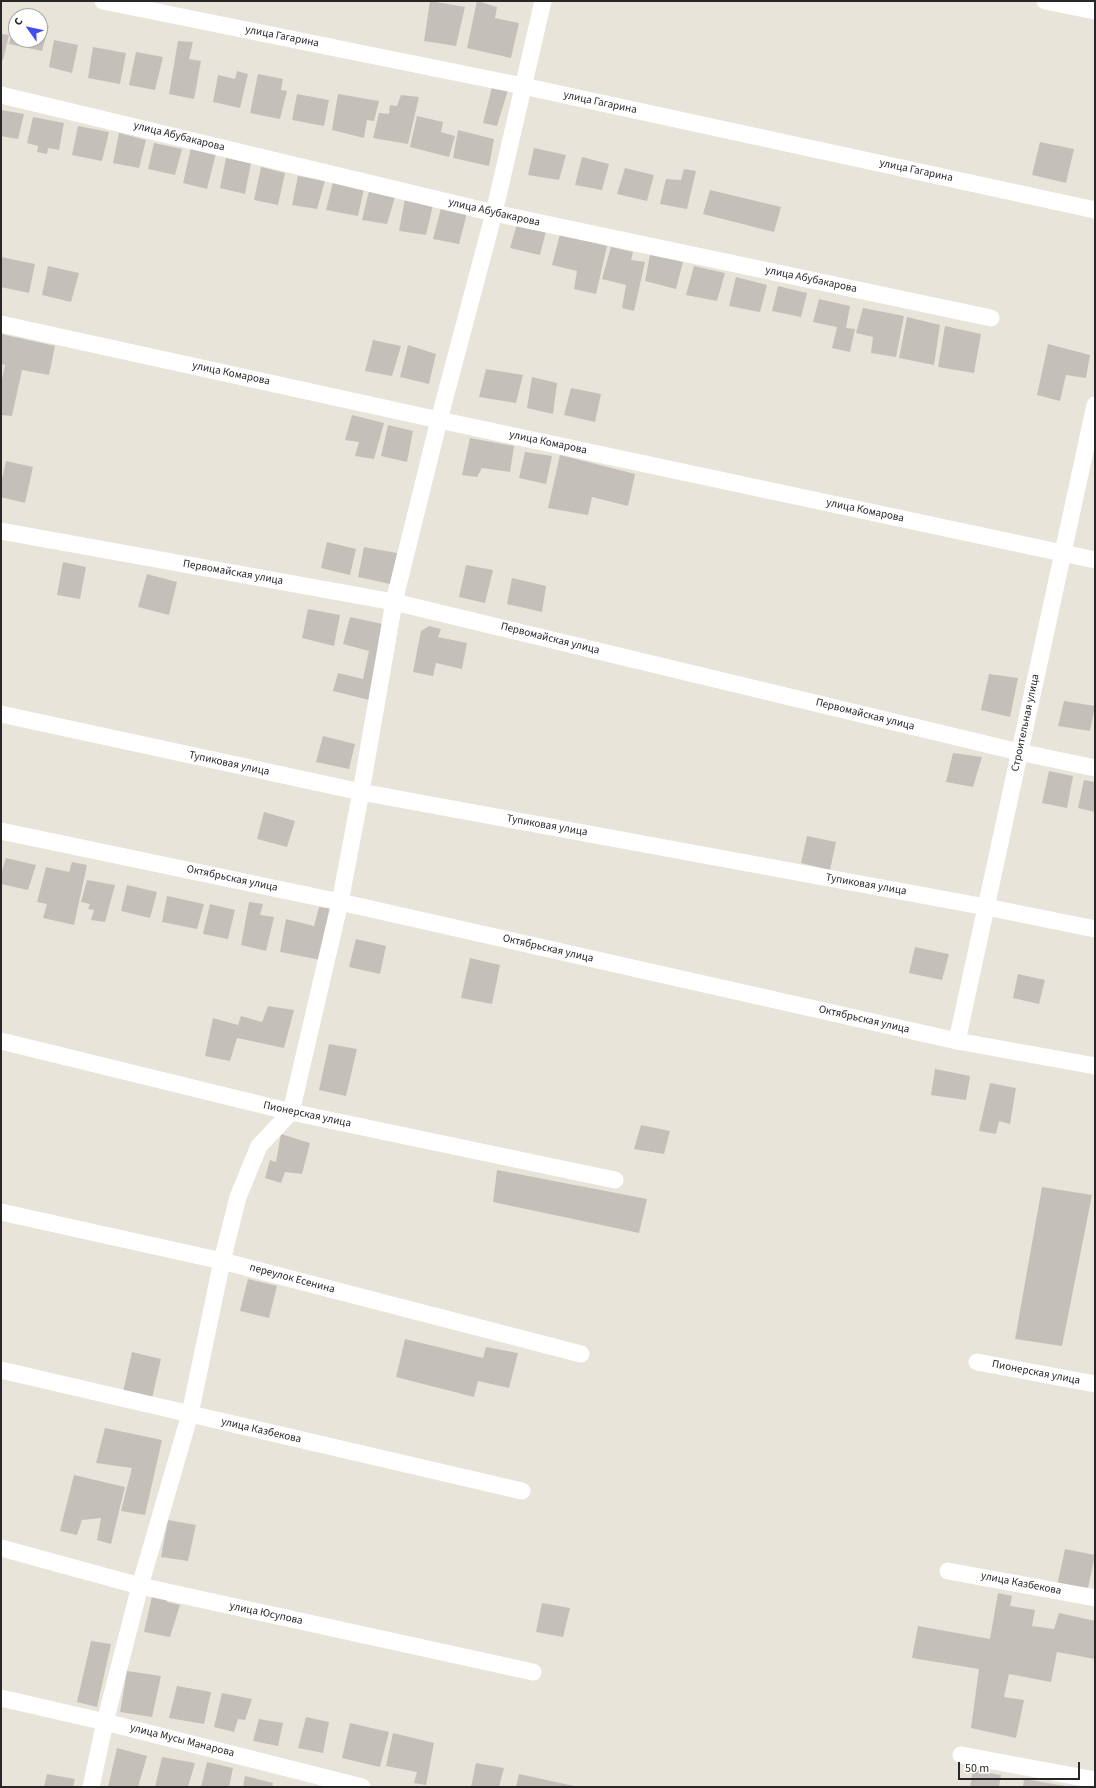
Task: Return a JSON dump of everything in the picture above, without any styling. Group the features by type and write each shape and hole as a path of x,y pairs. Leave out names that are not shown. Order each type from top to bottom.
{"street":[{"name":"улица Гагарина","path":"103,1 523,86 1095,210"},
{"path":"91,1787 105,1722 140,1586 190,1414 222,1261 238,1198 259,1146 291,1112 340,902 394,602 494,213 543,1"},
{"path":"1045,1 1095,11"},
{"name":"улица Абубакарова","path":"1,95 494,213 991,318"},
{"name":"улица Комарова","path":"1,324 440,420 1095,560"},
{"name":"Строительная улица","path":"956,1041 1095,405"},
{"name":"Первомайская улица","path":"1,531 394,602 1019,752 1095,768"},
{"name":"Тупиковая улица","path":"1,714 361,792 986,907 1095,929"},
{"name":"Октябрьская улица","path":"1,831 340,902 956,1041 1095,1066"},
{"name":"Пионерская улица","path":"1,1042 291,1112 615,1180"},
{"name":"переулок Есенина","path":"1,1212 222,1261 581,1354"},
{"name":"Пионерская улица","path":"977,1362 1095,1384"},
{"name":"улица Казбекова","path":"1,1370 522,1492"},
{"name":"улица Юсупова","path":"1,1548 140,1586 533,1672"},
{"name":"улица Казбекова","path":"948,1570 1095,1598"},
{"name":"улица Мусы Манарова","path":"1,1698 105,1722 362,1787"},
{"path":"961,1755 1095,1780"}],"building":[{"path":"430,1 465,7 456,46 424,41"},
{"path":"477,1 497,7 495,18 519,23 511,58 467,48"},
{"path":"1,34 8,35 3,60 1,60"},
{"path":"54,40 78,45 72,73 49,67"},
{"path":"178,41 193,42 189,59 201,61 194,99 169,94"},
{"path":"93,47 126,53 120,84 88,78"},
{"path":"28,48 43,48 42,51"},
{"path":"136,52 163,57 155,90 129,85"},
{"path":"237,71 248,74 240,108 213,102 218,75 235,79"},
{"path":"258,74 283,79 281,90 287,91 280,119 250,113"},
{"path":"492,87 508,90 497,126 483,123"},
{"path":"297,94 329,100 324,126 292,120"},
{"path":"338,94 379,101 374,121 367,120 364,138 332,130"},
{"path":"401,95 419,97 408,144 373,138 379,113 389,114 390,105 397,106"},
{"path":"1,110 24,114 18,139 1,136"},
{"path":"417,116 443,122 441,132 455,136 449,157 410,147"},
{"path":"33,117 64,123 59,150 48,148 47,154 37,152 38,146 27,143"},
{"path":"78,126 109,132 102,161 72,155"},
{"path":"458,130 494,139 489,166 453,158"},
{"path":"119,133 146,140 139,168 113,163"},
{"path":"1040,142 1074,149 1066,183 1032,175"},
{"path":"154,143 182,149 175,175 148,169"},
{"path":"191,148 216,153 207,189 183,183"},
{"path":"534,148 566,155 559,180 528,175"},
{"path":"582,157 609,164 602,190 575,185"},
{"path":"226,158 251,163 245,194 220,188"},
{"path":"261,167 285,173 278,205 254,200"},
{"path":"625,168 654,175 647,201 617,194"},
{"path":"684,169 696,171 687,209 660,204 666,179 681,180"},
{"path":"298,176 325,181 317,209 292,205"},
{"path":"333,182 364,189 358,216 326,210"},
{"path":"710,190 781,207 774,232 703,214"},
{"path":"369,191 395,197 387,224 362,220"},
{"path":"405,199 433,205 426,235 399,231"},
{"path":"441,208 467,213 459,244 433,239"},
{"path":"517,224 546,231 540,255 510,248"},
{"path":"560,234 607,246 596,294 574,289 577,271 552,265"},
{"path":"611,247 633,252 631,260 645,262 634,311 622,308 626,285 602,279"},
{"path":"650,255 683,262 676,289 645,281"},
{"path":"1,257 35,264 29,293 1,287"},
{"path":"48,266 79,273 71,302 42,295"},
{"path":"694,266 725,273 717,301 686,295"},
{"path":"736,277 767,285 760,312 729,306"},
{"path":"778,286 807,293 801,317 772,311"},
{"path":"819,299 850,306 846,328 855,329 850,352 832,348 837,327 813,322"},
{"path":"863,308 904,316 896,357 871,353 873,337 856,333"},
{"path":"907,317 940,325 934,365 899,358"},
{"path":"945,326 981,334 974,373 938,367"},
{"path":"1,334 55,346 49,375 22,370 12,416 1,415 1,384 5,365 1,364"},
{"path":"373,340 401,346 392,376 365,371"},
{"path":"1048,344 1090,355 1086,378 1066,375 1060,401 1037,395"},
{"path":"408,345 436,354 429,384 400,377"},
{"path":"486,369 523,375 516,403 479,397"},
{"path":"532,377 557,383 553,414 527,408"},
{"path":"571,388 601,394 595,422 564,415"},
{"path":"352,415 384,423 374,459 355,456 359,442 345,440"},
{"path":"388,425 413,431 407,462 381,456"},
{"path":"470,438 514,446 510,472 482,468 477,477 462,475"},
{"path":"525,452 552,456 546,484 519,478"},
{"path":"560,455 635,474 628,506 592,497 588,515 548,508"},
{"path":"6,461 33,467 25,503 1,497 1,484"},
{"path":"327,542 356,549 350,575 321,568"},
{"path":"364,547 397,553 390,584 358,577"},
{"path":"63,562 86,567 80,599 57,595"},
{"path":"466,565 493,570 485,603 459,597"},
{"path":"147,574 177,582 169,615 138,607"},
{"path":"512,578 546,586 542,612 507,604"},
{"path":"308,609 340,615 334,646 302,638"},
{"path":"350,617 387,625 369,700 333,691 338,673 363,679 369,651 343,644"},
{"path":"429,626 441,629 438,637 467,643 462,669 436,663 433,676 413,672 421,631"},
{"path":"989,674 1018,678 1010,717 981,710"},
{"path":"1064,701 1095,706 1090,731 1058,726"},
{"path":"323,736 355,744 349,769 316,762"},
{"path":"953,753 982,757 973,787 946,782"},
{"path":"1049,771 1073,776 1067,808 1042,803"},
{"path":"1084,780 1095,782 1095,812 1078,808"},
{"path":"264,812 295,821 287,847 257,839"},
{"path":"807,836 836,842 830,870 801,863"},
{"path":"6,858 36,865 28,890 1,884 1,874"},
{"path":"72,862 87,865 74,925 43,918 47,904 37,902 46,867 69,872"},
{"path":"87,880 115,885 105,922 91,920 94,910 88,909 90,904 81,902"},
{"path":"127,885 157,892 150,918 121,911"},
{"path":"167,896 204,904 197,929 162,922"},
{"path":"249,902 263,904 260,915 274,917 266,951 241,945"},
{"path":"210,904 235,910 228,939 203,934"},
{"path":"319,907 339,909 326,961 280,952 286,919 314,926"},
{"path":"356,939 386,946 380,974 349,967"},
{"path":"915,947 949,954 942,980 909,973"},
{"path":"470,958 500,965 492,1004 461,998"},
{"path":"1018,974 1045,980 1039,1004 1013,998"},
{"path":"268,1006 294,1010 284,1048 237,1038 230,1061 205,1056 213,1018 238,1025 241,1016 262,1022"},
{"path":"329,1044 357,1049 346,1096 319,1090"},
{"path":"935,1069 970,1076 966,1100 931,1095"},
{"path":"990,1083 1016,1088 1010,1124 999,1121 996,1134 979,1131"},
{"path":"641,1125 670,1131 664,1154 634,1149"},
{"path":"281,1134 310,1143 302,1174 285,1172 281,1183 265,1178 270,1160 276,1162"},
{"path":"497,1170 647,1199 639,1233 493,1202"},
{"path":"1042,1187 1092,1195 1062,1346 1015,1339"},
{"path":"248,1279 277,1286 269,1318 240,1311"},
{"path":"405,1339 483,1358 486,1347 518,1353 509,1388 478,1381 474,1397 396,1377"},
{"path":"132,1352 161,1359 152,1398 123,1392"},
{"path":"105,1428 162,1440 145,1515 121,1511 132,1468 96,1463"},
{"path":"74,1475 125,1487 111,1544 97,1540 101,1518 82,1520 77,1535 60,1531"},
{"path":"168,1520 196,1525 188,1561 161,1557"},
{"path":"1065,1549 1095,1555 1087,1593 1057,1586"},
{"path":"153,1592 168,1595 167,1602 180,1605 170,1637 144,1632"},
{"path":"998,1593 1012,1596 1010,1606 1035,1610 1032,1626 1054,1629 1059,1613 1095,1621 1095,1659 1057,1652 1051,1682 1009,1674 1004,1697 1024,1700 1016,1738 971,1728 979,1669 912,1658 918,1626 990,1639"},
{"path":"542,1603 570,1608 563,1637 536,1632"},
{"path":"91,1641 111,1644 97,1707 77,1702"},
{"path":"127,1671 161,1676 152,1717 120,1712"},
{"path":"177,1686 211,1692 204,1724 169,1718"},
{"path":"222,1693 252,1699 245,1720 238,1719 234,1732 214,1727"},
{"path":"306,1717 329,1722 323,1753 298,1748"},
{"path":"259,1719 283,1723 278,1746 253,1741"},
{"path":"350,1723 389,1732 380,1767 342,1758"},
{"path":"393,1733 434,1743 426,1785 414,1783 417,1772 386,1766"},
{"path":"117,1748 147,1756 138,1787 108,1787"},
{"path":"162,1757 195,1763 188,1787 155,1787"},
{"path":"207,1762 233,1768 229,1787 201,1787"},
{"path":"476,1763 504,1768 499,1787 471,1787"},
{"path":"973,1770 1001,1775 999,1787 970,1787"},
{"path":"47,1774 75,1779 73,1787 44,1787"},
{"path":"519,1774 574,1786 574,1787 516,1787"},
{"path":"245,1776 273,1783 272,1787 243,1787"},
{"path":"1024,1779 1065,1786 1065,1787 1023,1787"}]}
